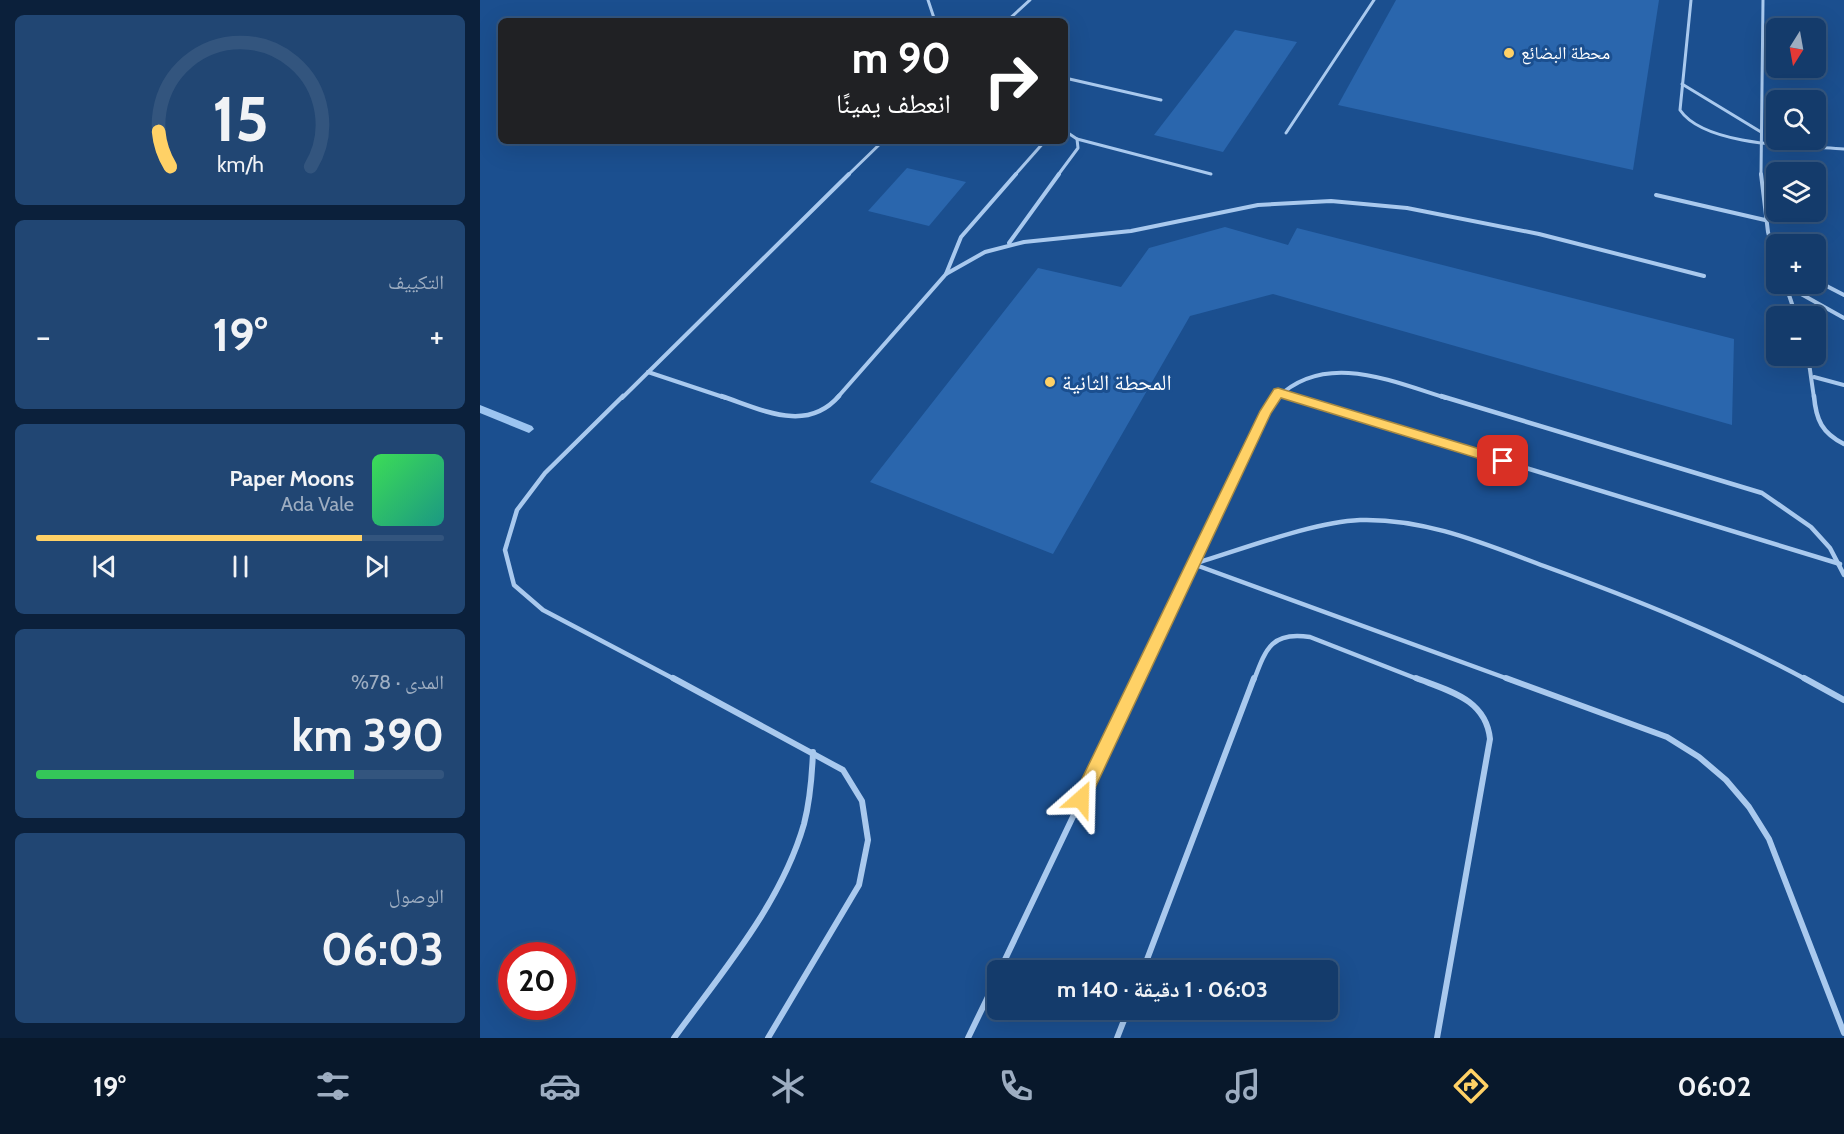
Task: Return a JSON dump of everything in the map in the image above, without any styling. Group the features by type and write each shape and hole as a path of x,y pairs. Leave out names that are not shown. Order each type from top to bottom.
{"lane":[{"path":"928,0 935,18"},
{"path":"1010,18 1030,0"},
{"path":"1286,133 1374,0"},
{"path":"1691,0 1680,110 1681,117 1688,124 1700,129 1761,141 1844,149"},
{"path":"1763,0 1761,141 1765,220 1769,234"},
{"path":"1068,79 1161,100"},
{"path":"1682,84 1761,132"},
{"path":"1068,133 1077,139 1212,174"},
{"path":"1009,243 1073,157 1078,148 1077,139"},
{"path":"768,1038 859,885 868,840 862,801 843,770 813,752 543,610 514,585 505,550 517,510 545,473 880,144"},
{"path":"946,274 951,255 961,237 1042,144"},
{"path":"1656,195 1765,220"},
{"path":"648,372 788,418 810,416 830,406 946,274 974,255 1009,243 1120,232 1250,206 1302,202 1345,202 1410,208 1512,228 1704,276"},
{"path":"1826,286 1844,295"},
{"path":"1802,294 1844,318"},
{"path":"1811,366 1814,377 1816,422 1822,432 1844,444"},
{"path":"1005,960 1266,411 1278,392 1307,376 1323,372 1350,371 1762,493 1794,512 1827,543 1844,575"},
{"path":"1814,377 1844,385"},
{"path":"1278,392 1840,564"},
{"path":"1192,564 1329,524 1389,520 1419,524 1451,532 1654,606 1754,651 1844,700"},
{"path":"1192,564 1667,737 1693,751 1737,790 1755,814 1769,839 1844,1033"},
{"path":"1147,960 1263,655 1273,640 1290,633 1310,637 1464,697 1482,710 1491,729 1490,748 1437,1038"},
{"path":"674,1038 759,916 784,873 802,831 811,790 813,752"},
{"path":"968,1038 987,998"},
{"path":"1118,1038 1124,1020"}],"building":[{"name":"محطة البضائع","path":"1396,0 1659,0 1633,170 1338,105"},
{"path":"1235,30 1297,42 1223,152 1154,135"},
{"path":"907,168 966,182 929,226 868,211"},
{"name":"المحطة الثانية","path":"1225,227 1288,245 1297,228 1734,339 1732,425 1273,294 1190,316 1053,554 870,482 1038,268 1121,287 1149,248"}],"waterway":[{"path":"480,409 529,429"}],"place":[{"name":"محطة البضائع","path":"1509,53"},
{"name":"المحطة الثانية","path":"1050,382"}],"route":[{"path":"1081,799 1266,411 1278,392 1503,461"}]}
